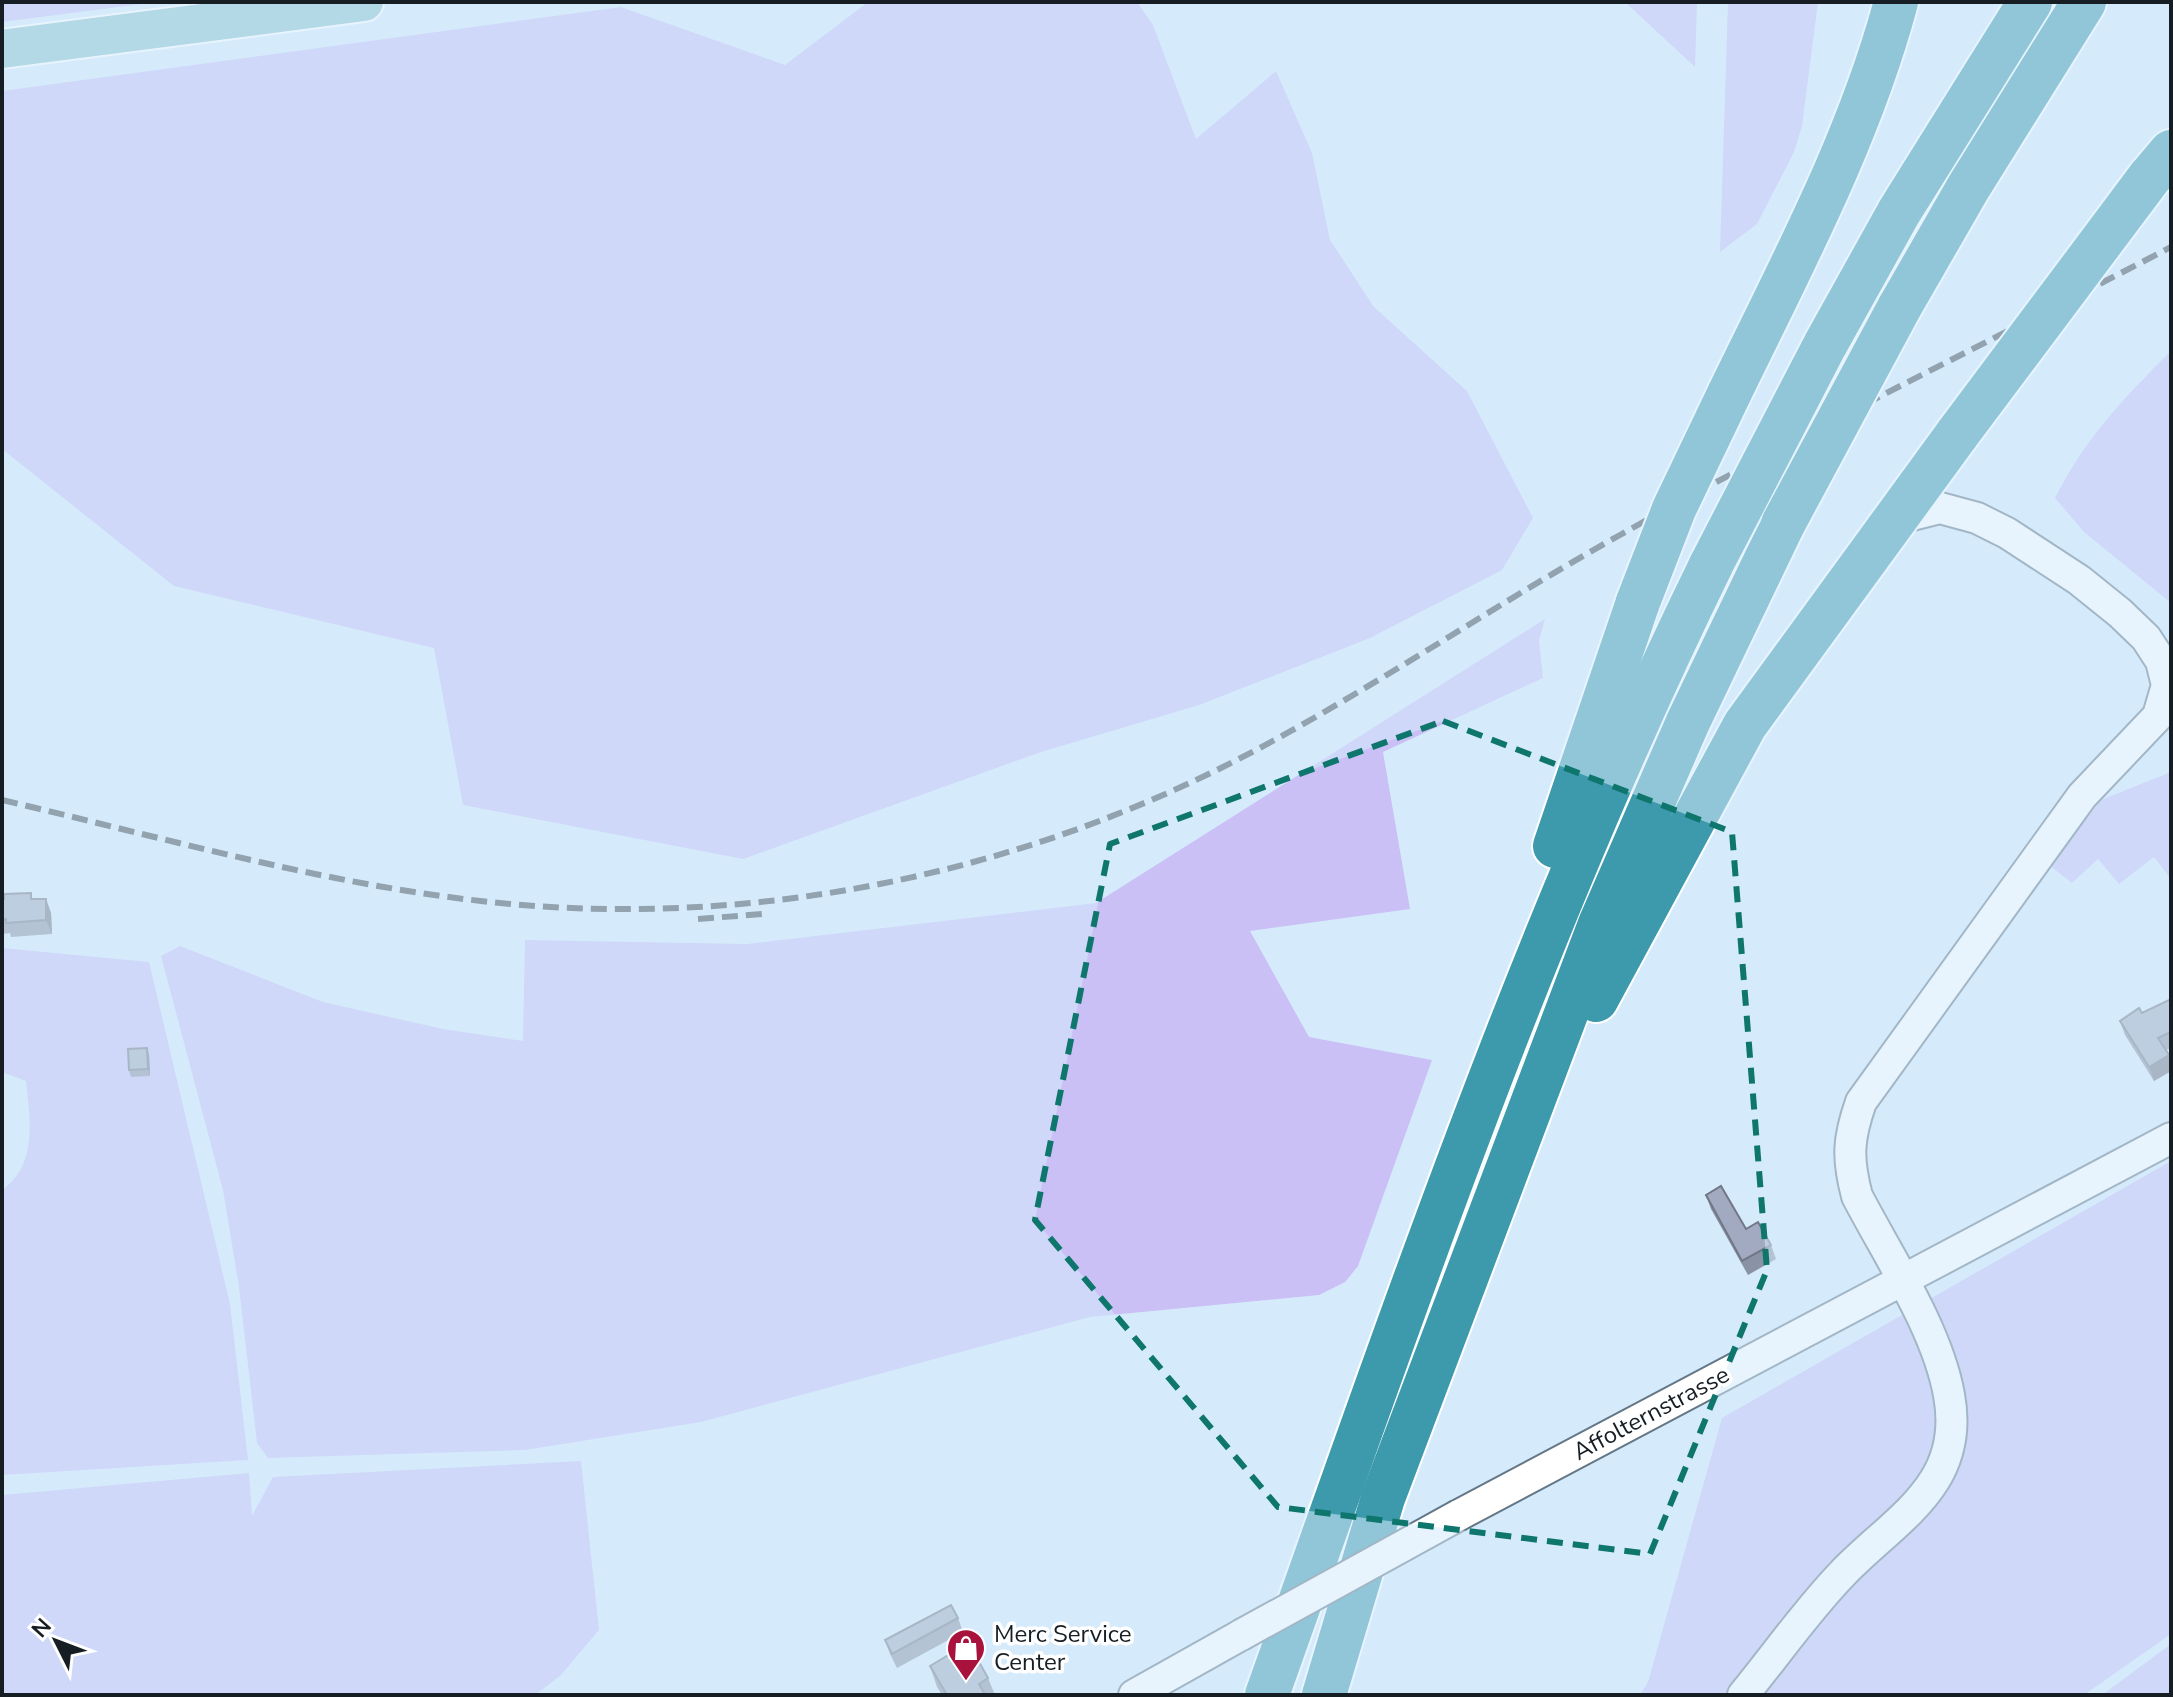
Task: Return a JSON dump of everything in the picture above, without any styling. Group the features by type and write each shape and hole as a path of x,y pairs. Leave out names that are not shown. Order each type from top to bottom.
{"highway":[{"path":"1514,1015 1540,887 1638,602 1674,509 1842,158 1872,81 1896,2"},
{"path":"1267,1695 1514,1015 1600,804 1712,563 1825,345 1899,212 2030,2"},
{"path":"1324,1695 1383,1498 1533,1095 1643,823 1783,524 1899,308 1968,188 2084,2"},
{"path":"1473,1258 1513,1190 1556,1085 1608,976 1669,871 1714,778 1745,725 1892,520 2160,165"}],"main road":[{"path":"2,49 364,2"}],"street":[{"path":"1743,1695 1843,1573 1901,1523 1925,1495 1943,1463 1951,1431 1950,1396 1939,1360 1857,1196 1850,1169 1849,1137 1861,1102 2082,796 2158,716 2167,685 2161,661 2146,638 2120,613 2079,580 2007,533 1977,518 1940,508 1892,520"},
{"name":"Affolternstrasse","path":"1134,1695 1459,1515 2171,1138"}],"highlighted area":[{"path":"1443,721 1732,832 1767,1270 1650,1554 1278,1507 1035,1220 1110,844"}],"shaded area":[{"path":"2,2 157,2 2,22"},
{"path":"868,2 1137,2 1153,25 1196,139 1276,71 1312,153 1330,240 1374,307 1467,391 1533,518 1502,570 1370,638 1199,705 1038,753 743,859 463,805 434,648 174,586 2,449 2,91 621,7 785,65"},
{"path":"1625,2 1697,2 1695,67"},
{"path":"1728,2 1818,2 1802,126 1794,152 1757,224 1720,252"},
{"path":"2171,351 2171,603 2084,532 2055,498 2092,438"},
{"path":"1545,619 1539,641 1543,678 1383,752 1410,909 1250,931 1309,1037 1432,1060 1358,1266 1345,1282 1319,1295 1090,1317 701,1422 525,1450 268,1458 257,1443 239,1287 223,1190 161,956 180,946 323,1002 443,1029 523,1041 525,940 747,944 1096,903"},
{"path":"2171,772 2171,879 2154,857 2119,884 2098,859 2072,883 2049,865 2101,800"},
{"path":"2,948 149,962 230,1304 248,1460 2,1475 2,1190 22,1167 30,1125 26,1081 2,1072"},
{"path":"2171,1161 2171,1634 2084,1695 1640,1695 1648,1682 1722,1418"},
{"path":"581,1461 599,1630 560,1676 535,1695 2,1695 2,1495 249,1473 252,1516 273,1477"},
{"path":"2171,1644 2171,1695 2102,1695"}],"building":[{"path":"31,893 31,899 46,899 46,920 6,923 6,919 2,920 4,894"},
{"path":"2171,999 2171,1032 2158,1038 2169,1055 2149,1067 2120,1021 2139,1008 2142,1013"},
{"path":"147,1048 148,1069 129,1070 128,1049"},
{"path":"1721,1186 1746,1229 1758,1222 1771,1245 1742,1261 1706,1195"},
{"path":"951,1605 958,1618 892,1654 885,1640"},
{"path":"971,1648 988,1678 979,1684 984,1693 947,1695 930,1666 955,1651 958,1656"}],"railway":[{"path":"2,800 304,872 457,898 535,906 613,909 697,907 780,900 944,870 1025,847 1104,819 1181,787 1256,750 1574,561 1688,498 2171,247"},
{"path":"698,919 762,914"}],"place":[{"name":"Merc Service Center","path":"966,1682"}]}
